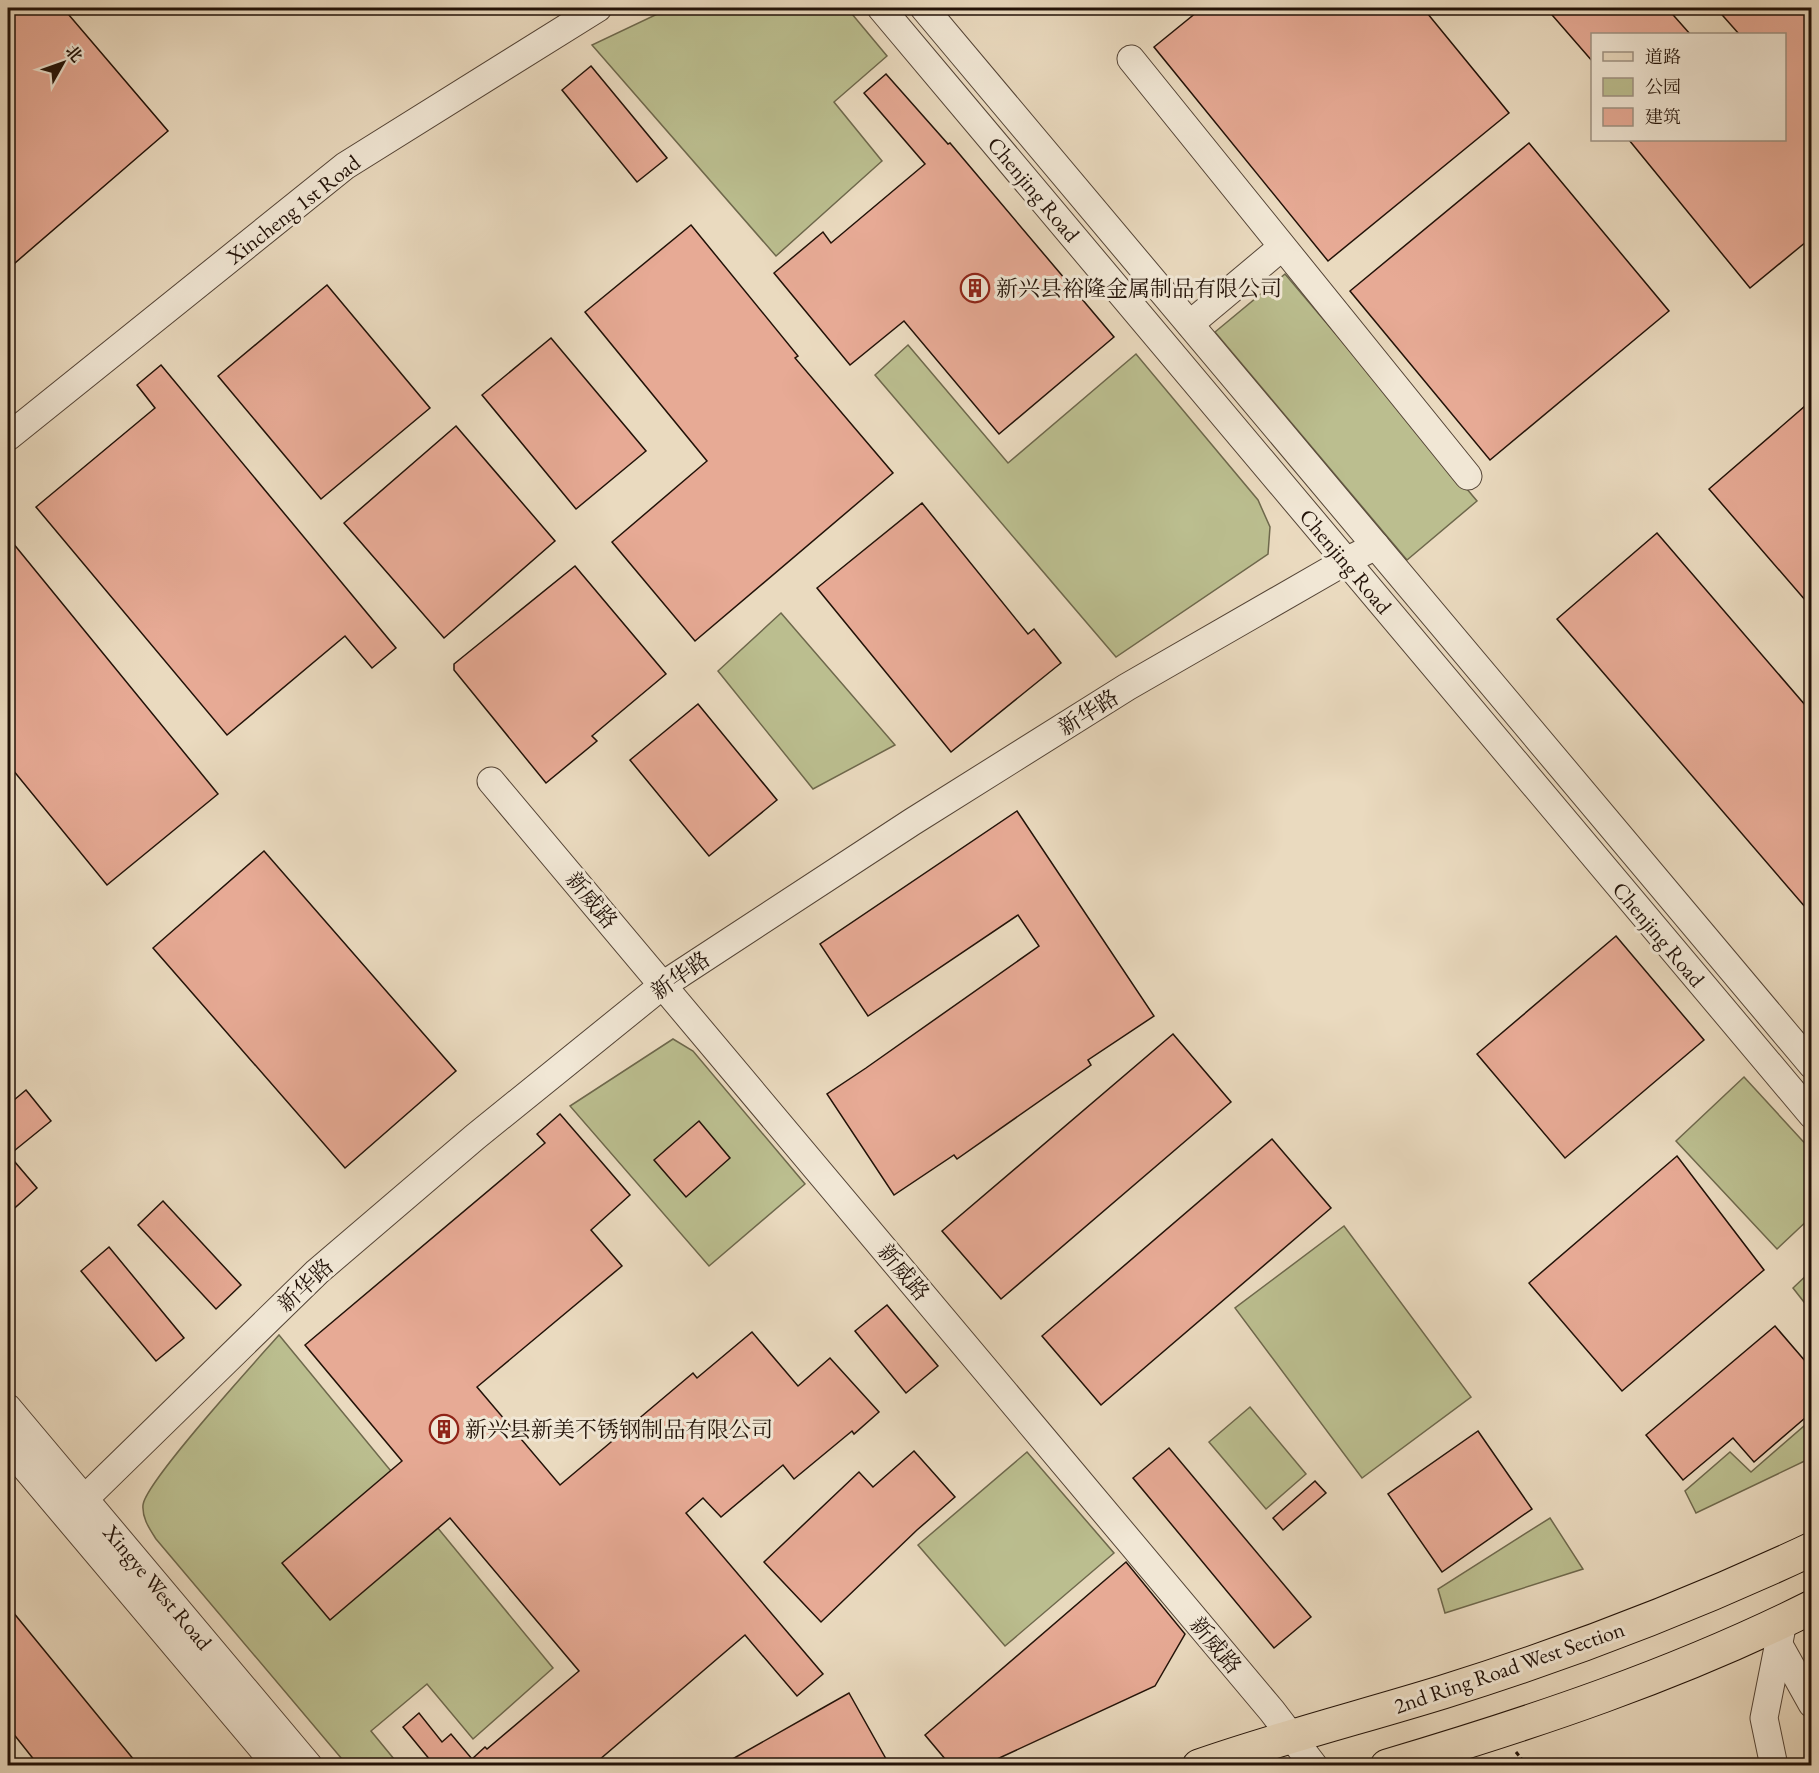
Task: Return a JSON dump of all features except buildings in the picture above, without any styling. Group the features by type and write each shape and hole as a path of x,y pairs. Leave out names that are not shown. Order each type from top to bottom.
{"main road":[{"name":"2nd Ring Road West Section","path":"1199,1766 1292,1736 1445,1692 1599,1638 1751,1577 1812,1549"},
{"path":"1388,1766 1500,1732 1622,1689 1791,1624"}],"street":[{"name":"Xincheng 1st Road","path":"8,415 335,152 567,8"},
{"name":"Xincheng 1st Road","path":"8,437 345,166 598,8"},
{"name":"Chenjing Road","path":"881,8 1812,1115"},
{"name":"Chenjing Road","path":"924,8 1812,1065"},
{"path":"1131,59 1468,476"},
{"path":"1190,324 1282,247"},
{"name":"新华路","path":"76,1508 317,1272 475,1137 663,985 912,822 1127,687 1376,546"},
{"name":"新威路","path":"492,781 1292,1736 1314,1766"},
{"name":"Xingye West Road","path":"8,1407 76,1508 309,1766"},
{"path":"8,1447 76,1508 277,1766"},
{"path":"1791,1624 1812,1704"},
{"path":"1774,1766 1764,1718 1791,1624"}],"green space":[{"path":"670,8 847,8 887,56 834,102 882,161 776,256 592,45"},
{"path":"1285,274 1477,501 1407,560 1215,332"},
{"path":"908,345 1008,463 1136,354 1258,500 1270,527 1268,554 1116,657 875,375"},
{"path":"781,613 895,745 813,789 718,671"},
{"path":"673,1039 693,1051 805,1184 709,1266 570,1106"},
{"path":"1744,1077 1811,1150 1811,1217 1777,1249 1676,1141"},
{"path":"1344,1226 1471,1397 1362,1478 1235,1308"},
{"path":"1811,1271 1811,1311 1793,1288"},
{"path":"279,1335 553,1668 473,1739 427,1684 371,1731 399,1765 347,1765 156,1539 146,1523 143,1505 162,1472"},
{"path":"1250,1407 1306,1474 1266,1509 1209,1442"},
{"path":"1811,1420 1811,1458 1696,1513 1685,1491 1730,1452 1751,1472"},
{"path":"1027,1452 1114,1553 1005,1646 918,1545"},
{"path":"1550,1518 1583,1569 1445,1613 1438,1589"}],"place":[{"name":"新兴县裕隆金属制品有限公司","path":"975,288"},
{"name":"新兴县新美不锈钢制品有限公司","path":"444,1429"}]}
